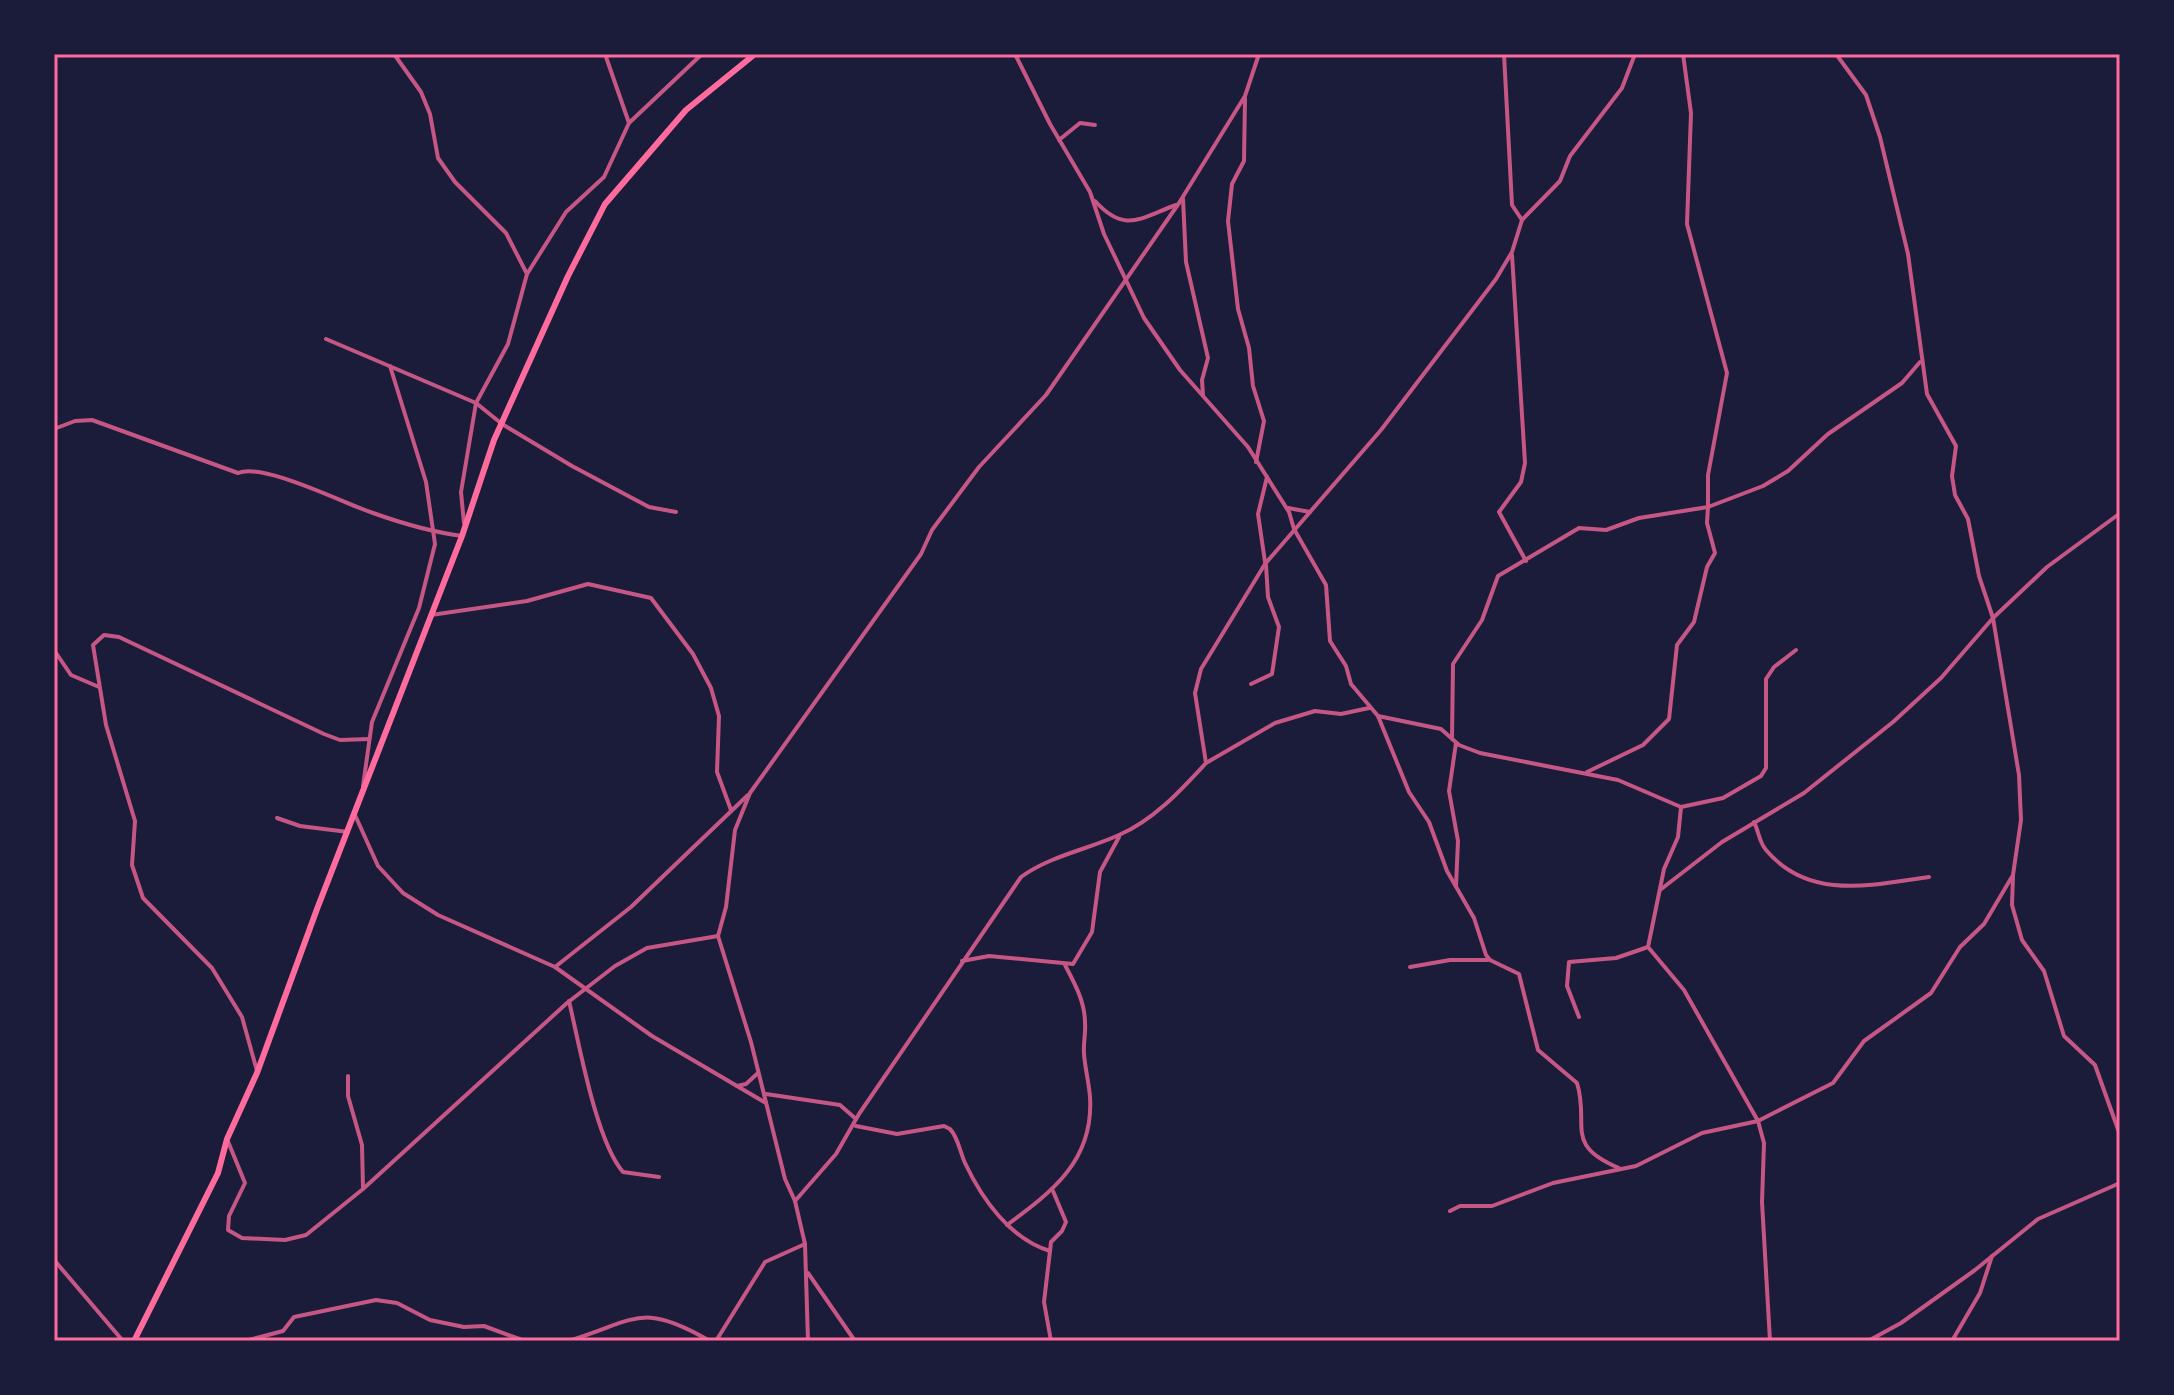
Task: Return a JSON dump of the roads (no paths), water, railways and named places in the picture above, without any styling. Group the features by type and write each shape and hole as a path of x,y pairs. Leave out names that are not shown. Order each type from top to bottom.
{"highway":[{"path":"134,1341 211,1188 227,1139 257,1073 502,424 605,204 686,110 755,54"}],"street":[{"path":"394,54 421,92 430,114 438,158 464,192 506,233 527,274"},
{"path":"605,54 629,123"},
{"path":"464,523 461,492 476,403 508,344 527,274 566,212 604,177 629,123 702,54"},
{"path":"1015,54 1059,140 1094,199 1104,234 1127,275 1144,318 1180,370 1256,462 1286,506 1294,529 1326,585 1330,641 1346,666 1351,684 1378,716 1404,782 1429,822 1490,960"},
{"path":"555,967 631,907 750,793 921,554 932,530 979,467 1046,395 1179,203 1245,96 1259,54"},
{"path":"1504,54 1512,205 1522,220"},
{"path":"1206,763 1196,680 1266,564 1395,412 1512,252 1522,220 1560,181 1570,156 1622,88 1635,54"},
{"path":"1587,772 1643,745 1669,719 1677,645 1694,622 1707,567 1715,553 1707,523 1708,475 1727,373 1687,224 1691,113 1683,54"},
{"path":"1836,54 1866,95 1880,137 1908,254 1927,394 1956,446 1952,476 1955,495 1968,519 1979,576 1993,618 2019,775 2021,820 2012,905 2022,940 2044,971 2064,1036 2095,1065 2120,1135"},
{"path":"1245,96 1244,161 1232,184 1228,221 1238,309 1249,348 1253,386 1264,421 1256,462"},
{"path":"1059,140 1080,123 1095,125"},
{"path":"1183,197 1186,262 1208,358 1202,380 1203,395"},
{"path":"1094,199 1121,222 1132,222 1179,203"},
{"path":"1512,252 1525,463 1521,482 1499,512 1526,561"},
{"path":"326,339 476,403 502,424 649,507 676,512"},
{"path":"1456,886 1458,841 1449,791 1457,750 1451,676 1456,655 1482,620 1493,583 1579,528 1606,530 1639,518 1708,507 1780,477 1828,434 1886,396 1910,376 1921,360"},
{"path":"364,792 362,773 369,739 419,608 432,563 435,531 426,482 390,366"},
{"path":"54,429 75,421 92,420 238,473 267,474 369,512 462,536"},
{"path":"1251,684 1272,674 1280,639 1277,618 1268,597 1258,514 1267,477"},
{"path":"1286,506 1296,512 1310,512"},
{"path":"1660,890 1715,847 1804,793 1893,722 1954,665 1993,618 2047,567 2119,514"},
{"path":"431,615 527,601 588,584 651,598 693,654 711,688 719,716 717,772 731,810"},
{"path":"257,1073 245,1024 212,968 143,898 132,865 135,821 106,725 93,653 95,640 104,635 119,637 324,734 340,740 369,739"},
{"path":"54,650 71,675 99,687"},
{"path":"1378,716 1438,728 1480,753 1618,780 1681,807 1723,798 1761,776 1768,759 1766,679 1774,667 1796,650"},
{"path":"795,1201 826,1167 1021,877 1053,859 1121,835 1161,808 1206,763 1275,723 1315,711 1341,714 1369,708"},
{"path":"750,793 735,830 726,907 718,936 766,1094 785,1179 795,1201 805,1244 808,1341"},
{"path":"1648,947 1664,869 1678,837 1681,807"},
{"path":"355,815 378,866 403,893 438,915 555,967 583,990 767,1103"},
{"path":"277,818 300,826 348,832"},
{"path":"1754,822 1760,842 1776,860 1801,877 1826,886 1850,888 1929,877"},
{"path":"962,961 989,956 1065,965 1077,960 1089,939 1100,872 1121,835"},
{"path":"1450,1211 1460,1206 1492,1206 1553,1183 1577,1181 1645,1163 1702,1133 1758,1121 1833,1083 1864,1041 1931,993 1960,947 1984,924 2013,875"},
{"path":"227,1139 245,1183 227,1225 237,1237 300,1239 363,1189 569,1001 615,966 647,948 718,936"},
{"path":"1648,947 1684,990 1758,1121 1764,1143 1762,1202 1770,1341"},
{"path":"1579,1017 1567,986 1569,962 1616,958 1648,947"},
{"path":"1410,967 1472,958 1490,960 1519,974 1538,1050 1577,1083 1580,1135 1598,1157 1621,1169"},
{"path":"1007,1225 1053,1191 1081,1153 1090,1114 1081,996 1065,965"},
{"path":"569,1001 611,1154 623,1172 659,1177"},
{"path":"735,1086 746,1084 758,1073"},
{"path":"348,1076 348,1096 362,1145 363,1189"},
{"path":"766,1094 840,1105 856,1122 897,1134 944,1126 950,1129 976,1183 1007,1225 1031,1245 1050,1251"},
{"path":"1868,1341 1901,1323 2038,1219 2120,1183"},
{"path":"1051,1341 1044,1302 1050,1251 1066,1222 1053,1191"},
{"path":"568,1341 643,1315 665,1320 713,1341 765,1262 805,1244"},
{"path":"1952,1341 1980,1293 1993,1254"},
{"path":"55,1261 123,1341"},
{"path":"806,1271 855,1341"},
{"path":"245,1341 283,1331 294,1317 376,1300 397,1303 430,1320 464,1327 484,1326 525,1341"}]}
